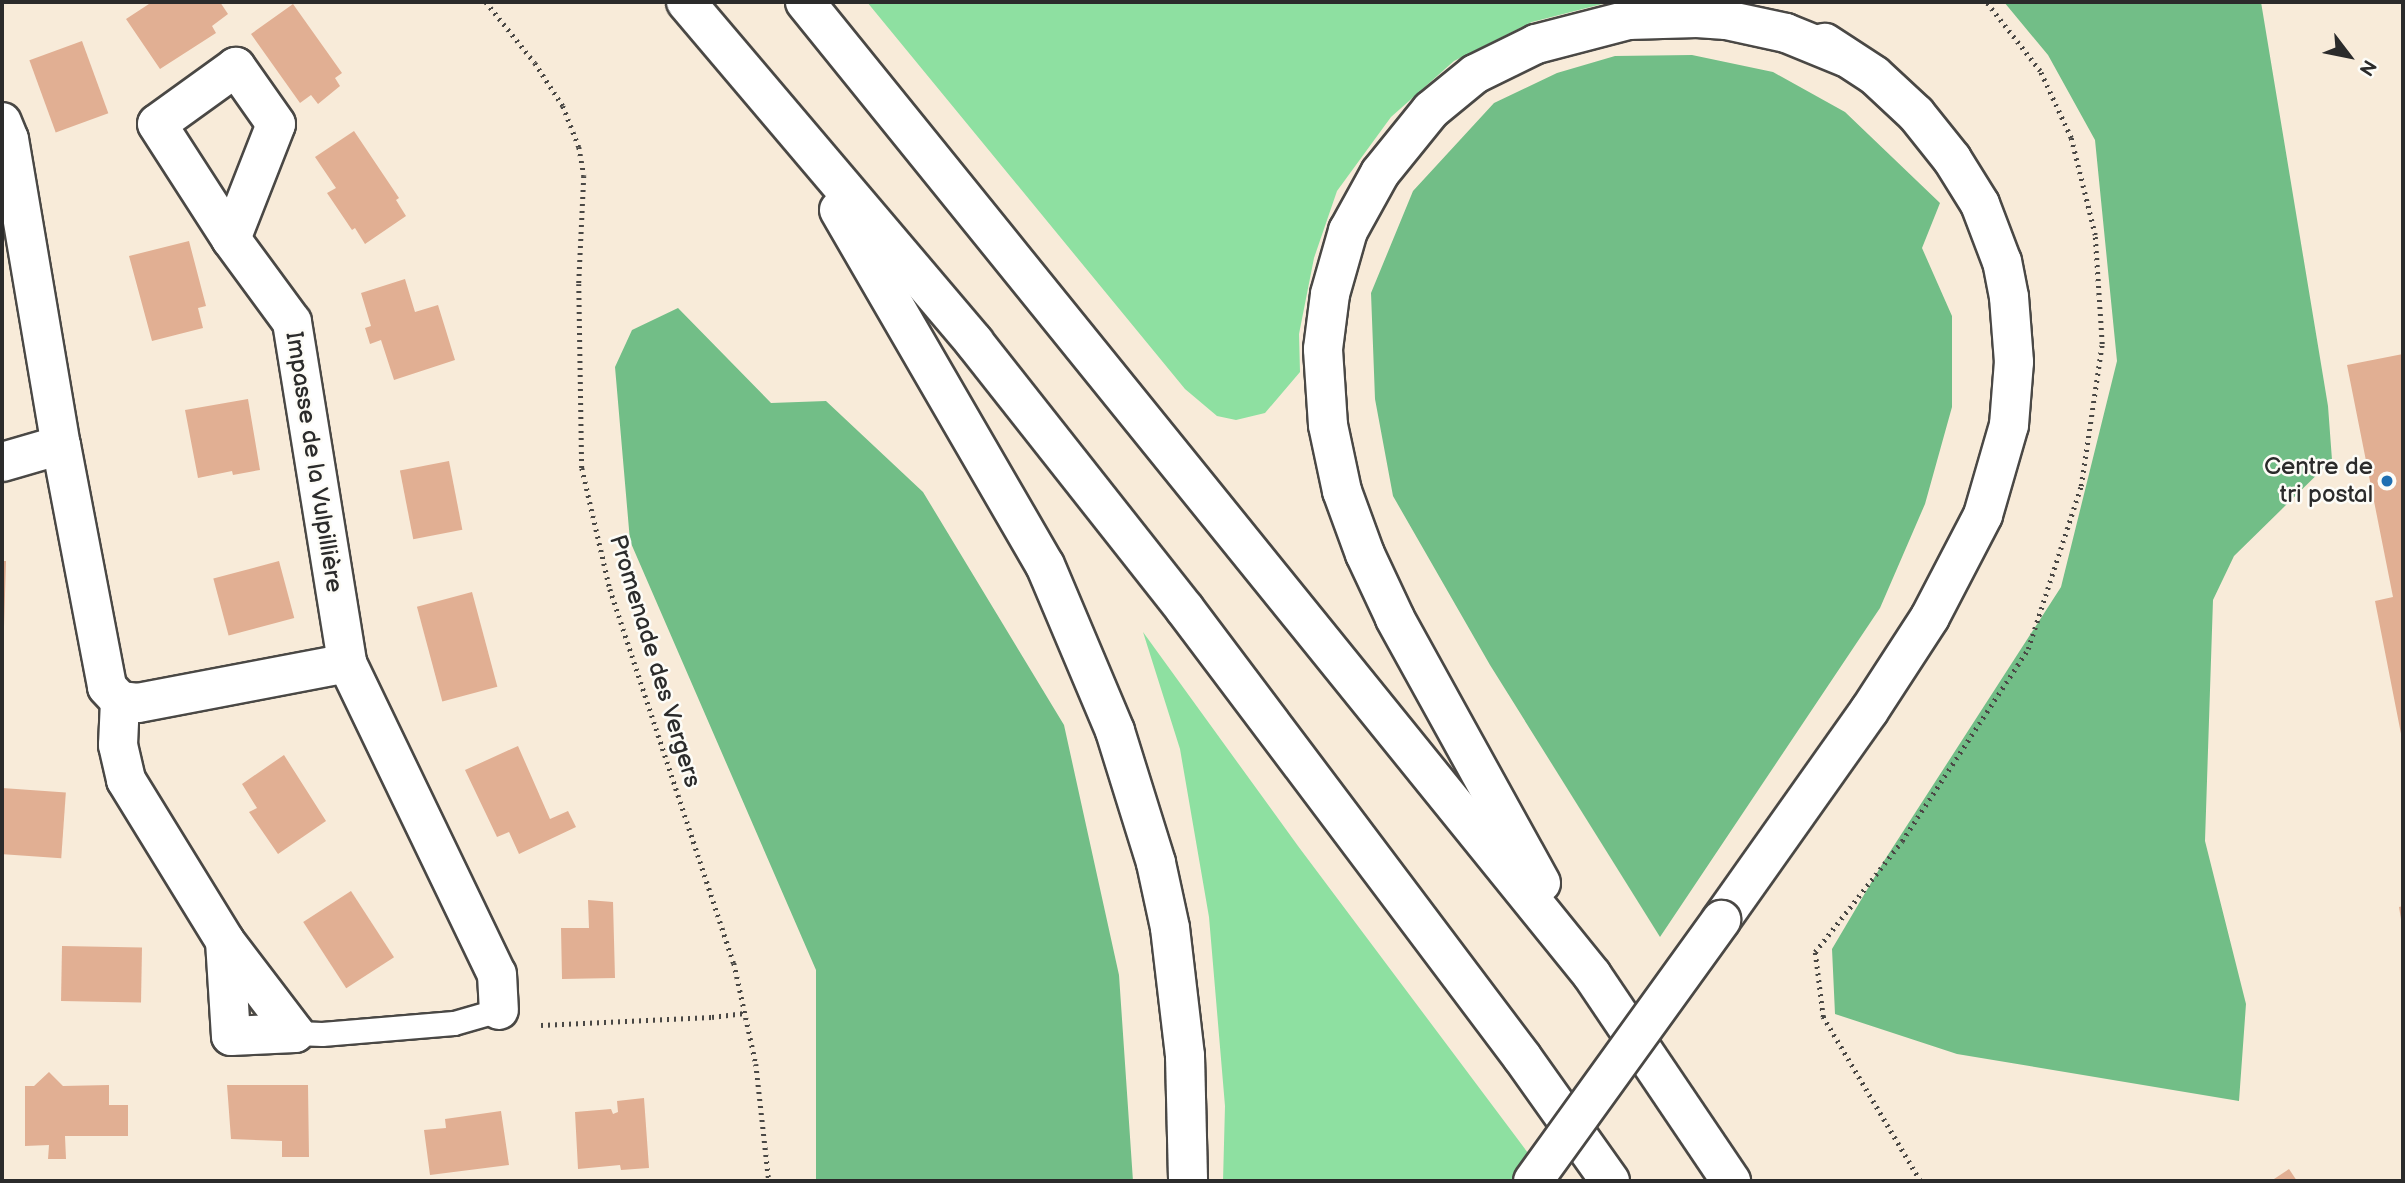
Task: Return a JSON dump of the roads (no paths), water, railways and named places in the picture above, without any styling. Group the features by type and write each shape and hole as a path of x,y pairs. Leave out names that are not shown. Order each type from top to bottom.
{"main road":[{"path":"686,2 974,342 1184,608 1522,1057 1610,1181"},
{"path":"805,2 1592,975 1731,1181"},
{"path":"1533,1181 1869,711 1936,608 1983,515 2009,425 2014,362 2010,309 2002,262 1984,214 1952,159 1916,114 1874,75 1757,2"},
{"path":"1592,975 1395,618 1352,522 1334,460 1323,378 1325,323 1338,262 1348,231 1380,173 1431,110 1475,74 1536,44 1628,20 1697,18 1726,20 1786,33 1845,57"},
{"path":"787,121 1045,565 1115,731 1156,863 1172,941 1185,1056 1188,1181"},
{"path":"2,122 9,139 61,444 107,687 120,701 138,703 347,663"},
{"name":"Impasse de la Vulpillière","path":"230,239 286,311 296,335 347,663 497,974 499,1010"},
{"path":"2,462 61,444"},
{"path":"120,701 118,745 126,780 225,941 295,1032"},
{"path":"225,941 231,1036 295,1032"}],"lane":[{"path":"295,1032 322,1034 454,1023 499,1010"}],"place":[{"name":"Centre de tri postal","path":"2387,481"}]}
